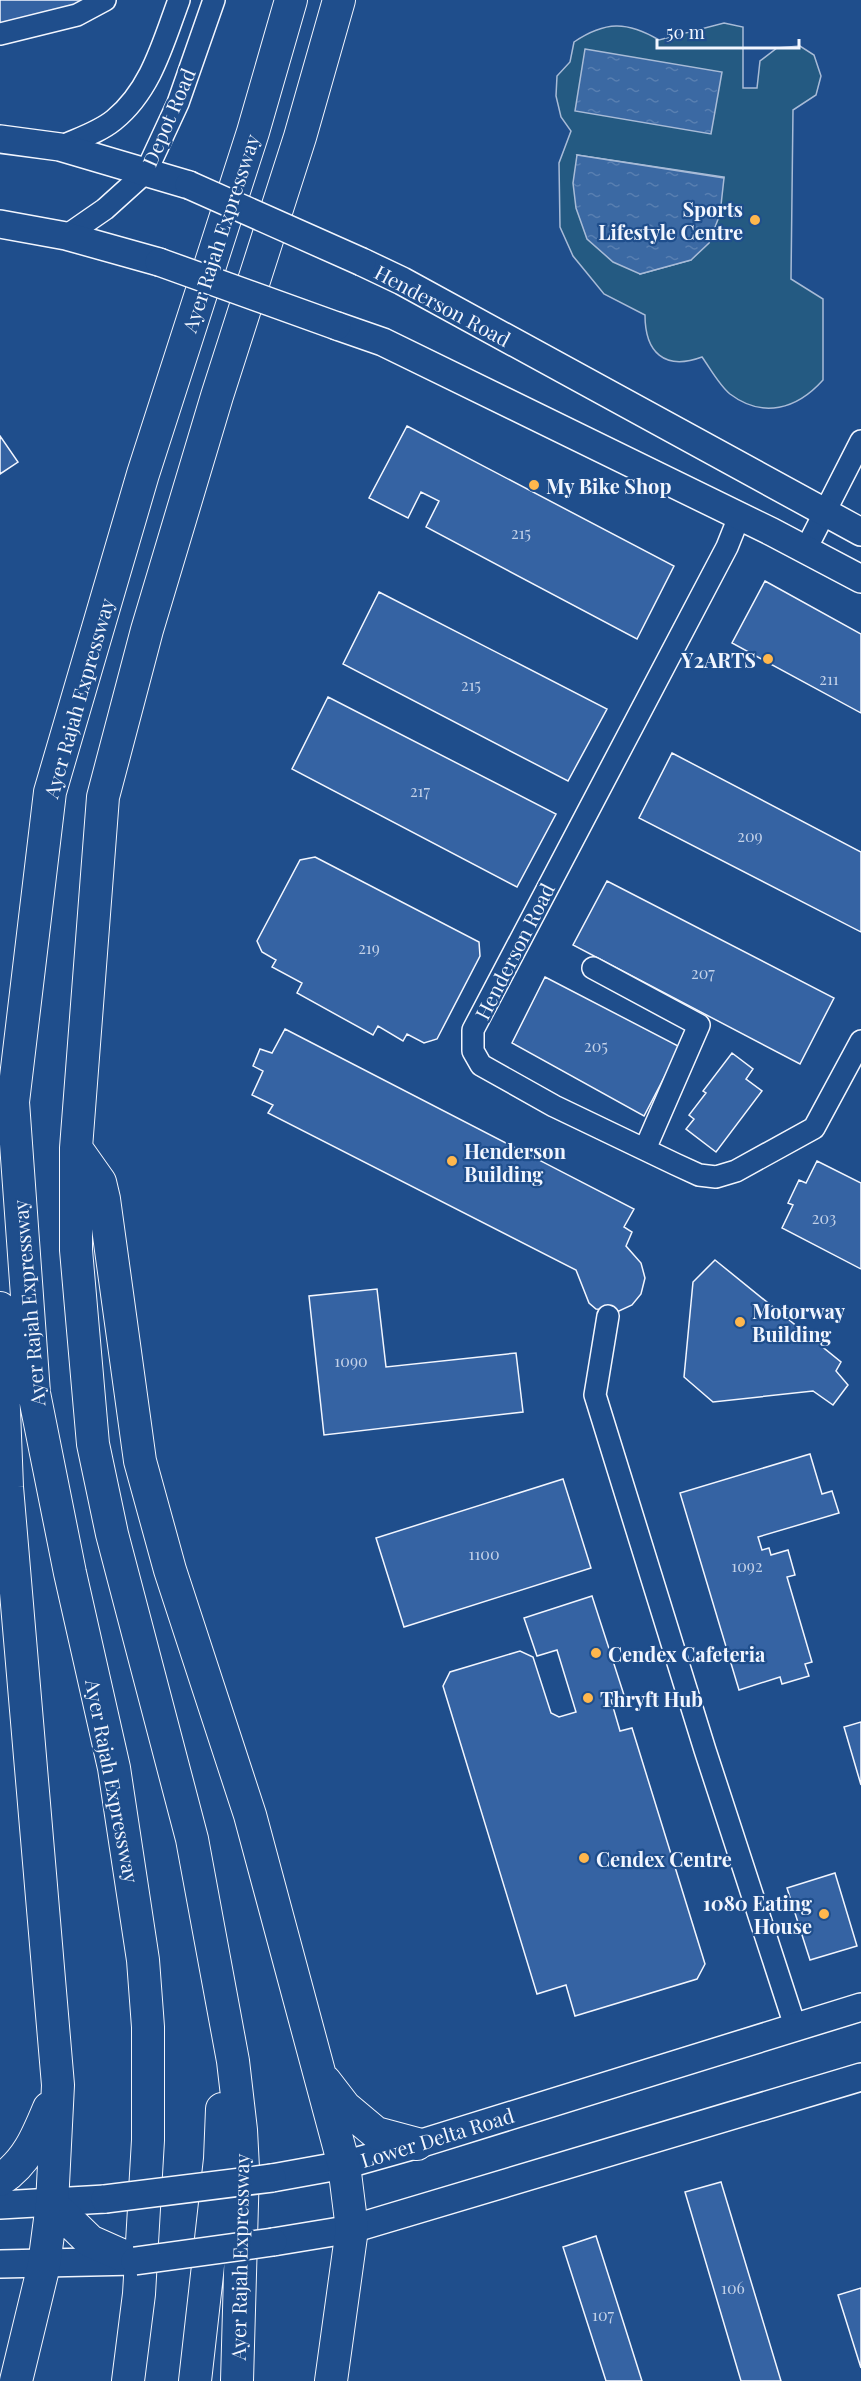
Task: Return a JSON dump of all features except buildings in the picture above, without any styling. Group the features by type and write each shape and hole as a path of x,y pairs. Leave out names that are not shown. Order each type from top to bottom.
{"highway":[{"name":"Ayer Rajah Expressway","path":"128,2381 139,2294 148,2140 148,2027 143,1960 114,1768 70,1573 34,1393 13,1102 50,792 143,474 253,132 291,0"},
{"name":"Ayer Rajah Expressway","path":"237,2381 243,2168 242,2130 233,2061 192,1839 112,1534 93,1444 76,1250 76,1148 103,797 147,630 217,396 300,137 339,0"},
{"path":"0,1169 5,1125 13,1102"},
{"path":"76,1148 100,1182 104,1199 140,1461 170,1570 250,1815 344,2165 352,2229 331,2381"},
{"path":"0,1308 8,1487 58,2085 52,2204 44,2265 16,2381"},
{"name":"Ayer Rajah Expressway","path":"195,2381 220,2159 225,2089 233,2061"},
{"path":"319,2074 345,2107 376,2133 422,2143"},
{"path":"0,2180 21,2162 33,2147 58,2085"},
{"path":"52,2204 90,2241 120,2259"}],"main road":[{"name":"Henderson Road","path":"0,139 60,147 189,185 402,280 861,532"},
{"path":"0,224 66,236 159,262 383,342 806,549 861,579"},
{"name":"Lower Delta Road","path":"0,2205 52,2204 105,2199 272,2178 344,2165 796,2029 861,2007"},
{"path":"0,2265 44,2265 120,2259 273,2242 352,2229 861,2077"}],"street":[{"path":"0,34 77,15 105,0"},
{"name":"Depot Road","path":"60,147 110,123 140,95 152,71 179,0"},
{"name":"Depot Road","path":"66,236 105,209 146,172 178,103 214,0"},
{"path":"806,549 861,441"},
{"name":"Henderson Road","path":"739,517 727,547 473,1030 472,1051 481,1065 544,1101 699,1174 716,1177 736,1171 814,1128 861,1041"},
{"path":"593,968 699,1025 645,1149"},
{"path":"608,1316 595,1395 705,1750 796,2029"}],"shaded area":[{"name":"Sports Lifestyle Centre","path":"724,23 743,27 743,88 757,88 760,61 777,48 800,46 814,55 821,76 816,95 793,110 791,279 823,299 823,380 813,390 791,404 767,408 742,402 730,394 718,381 702,357 677,362 659,355 649,339 645,315 604,294 573,256 560,227 559,163 571,131 561,117 556,96 557,76 570,62 574,42 596,30 616,26 637,29 659,40","holes":["577,155 724,177 691,260 640,274"]}],"water":[{"path":"585,49 722,72 711,134 575,111"},
{"path":"577,155 724,178 720,214 709,243 691,260 640,274 613,262 587,239 576,208 573,183"}],"place":[{"name":"Sports Lifestyle Centre","path":"755,220"},
{"name":"My Bike Shop","path":"534,485"},
{"name":"Y2ARTS","path":"768,659"},
{"name":"Henderson Building","path":"452,1161"},
{"name":"Motorway Building","path":"740,1322"},
{"name":"Cendex Cafeteria","path":"596,1653"},
{"name":"Thryft Hub","path":"588,1698"},
{"name":"Cendex Centre","path":"584,1858"},
{"name":"1080 Eating House","path":"824,1914"}]}
